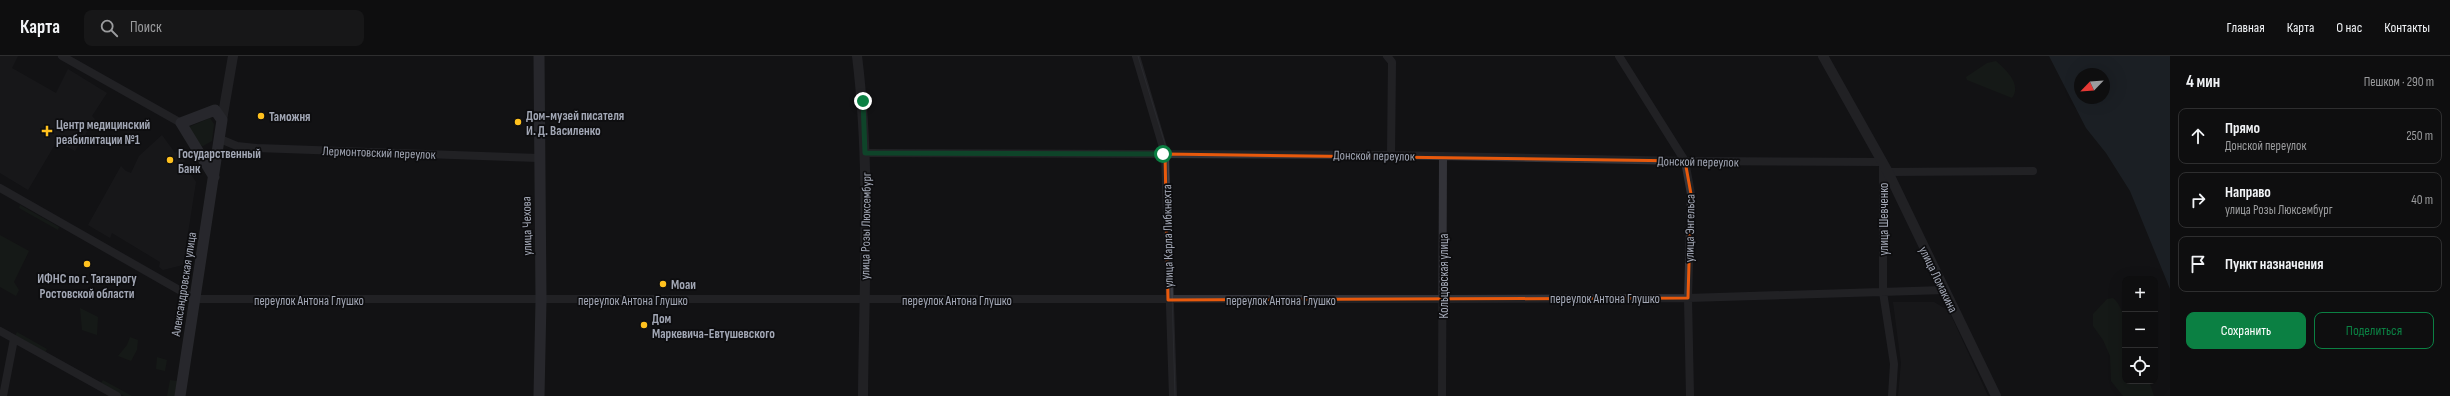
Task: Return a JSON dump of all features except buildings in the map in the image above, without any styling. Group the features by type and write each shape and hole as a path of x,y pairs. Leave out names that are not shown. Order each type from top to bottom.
{"main road":[{"name":"улица Чехова","path":"539,56 541,300 539,396"},
{"path":"214,177 200,152 180,123 210,111 218,112 222,120"},
{"name":"Александровская улица","path":"180,396 222,120"},
{"path":"200,152 205,155 211,154 219,144"}],"street":[{"path":"62,56 180,123"},
{"path":"222,120 233,56"},
{"name":"улица Розы Люксембург","path":"857,56 863,101 865,153 863,396"},
{"name":"улица Карла Либкнехта","path":"1136,56 1165,154 1168,300 1173,396"},
{"path":"1387,56 1392,62 1391,155"},
{"name":"улица Энгельса","path":"1619,56 1685,161 1691,194 1688,298 1690,396"},
{"name":"улица Шевченко","path":"1823,56 1882,162 1883,292 1894,364 1892,396"},
{"path":"210,111 226,99"},
{"name":"Лермонтовский переулок","path":"219,144 257,148 539,158"},
{"name":"Донской переулок","path":"865,153 1391,155 1685,161 1882,162"},
{"name":"Кольцовская улица","path":"1442,396 1443,156"},
{"name":"улица Ломакина","path":"1882,162 1996,396"},
{"path":"1888,172 2033,171"},
{"name":"переулок Антона Глушко","path":"0,188 195,299 1168,300 1688,298 1944,290"},
{"path":"0,331 117,396"},
{"path":"3,396 14,339"}],"highlighted area":[{"path":"1165,154 1685,161 1691,194 1688,298 1168,300"}],"shaded area":[{"name":"Центр медицинский реабилитации №1","path":"0,56 18,56 12,68 56,93 68,69 107,93 92,116 95,119 75,151 57,141 28,190 0,173"},
{"path":"2049,56 2170,56 2170,289 2130,191 2106,153 2086,128"},
{"path":"1996,61 2012,78 2015,93 2012,98 1967,80 1966,77 1987,63"},
{"path":"210,118 214,124 212,141 203,146 199,145 189,127"},
{"path":"162,135 175,153 178,151 185,161 183,163 196,182 183,265 163,270 159,267 160,262 112,233 110,238 88,225 121,166 126,171 131,173 139,156"},
{"path":"20,205 59,227 58,230 19,208"},
{"path":"0,235 29,251 14,282 19,290 16,296 0,287"},
{"path":"2113,298 2122,312 2122,384 2150,384 2154,396 2123,396 2111,381 2110,356 2103,340 2093,326 2093,314 2107,299"},
{"path":"1893,302 1934,302 1949,311 1988,396 1898,396 1901,363"},
{"path":"80,308 98,317 97,335 82,330"},
{"path":"17,332 47,349 45,352 15,336"},
{"path":"130,337 138,340 137,350 131,361 118,356 127,345"},
{"path":"157,357 167,360 165,371 156,369"},
{"path":"103,380 132,396 124,396 101,383"},
{"path":"170,380 178,381 176,396 167,396"}],"tram line":[{"path":"1138,56 1168,154 1175,396"}],"place":[{"name":"Таможня","path":"261,116"},
{"name":"Дом-музей писателя И. Д. Василенко","path":"518,122"},
{"name":"Центр медицинский реабилитации №1","path":"47,131"},
{"name":"Государственный Банк","path":"170,160"},
{"name":"ИФНС по г. Таганрогу Ростовской области","path":"87,264"},
{"name":"Моаи","path":"663,284"},
{"name":"Дом Маркевича-Евтушевского","path":"644,325"}],"route":[{"path":"863,101 865,153 1163,154"}]}
